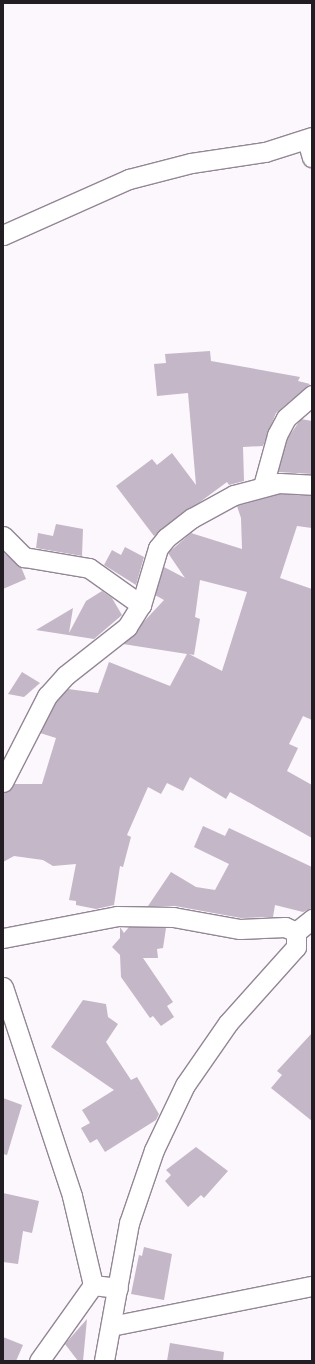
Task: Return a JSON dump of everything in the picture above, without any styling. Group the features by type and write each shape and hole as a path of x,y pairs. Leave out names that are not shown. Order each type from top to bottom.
{"street":[{"path":"3,235 129,179 310,145"},
{"path":"263,486 277,435 286,418 312,395"},
{"path":"3,782 47,696 66,676 128,627 141,605 158,548 166,538 204,511 234,495 263,486 312,485"},
{"path":"3,536 30,559 57,560 89,568 141,605"},
{"path":"3,938 118,916 173,917 240,929 285,927 296,932"},
{"path":"296,932 312,919"},
{"path":"104,1361 129,1223 154,1150 185,1085 228,1023 296,947 296,932"},
{"path":"3,987 72,1196 93,1285 39,1361"},
{"path":"93,1285 118,1288"},
{"path":"111,1326 312,1286"}],"building":[{"path":"210,351 211,361 300,377 298,381 310,384 276,413 263,446 243,447 244,481 229,485 227,482 154,536 116,486 152,459 157,465 172,453 196,485 188,393 157,396 154,364 166,363 165,354"},
{"path":"301,419 312,421 312,474 278,472 287,439"},
{"path":"280,494 312,496 312,528 297,526 280,578 312,589 312,720 303,716 289,744 298,748 287,771 312,785 312,838 230,792 226,799 190,777 183,791 167,783 161,794 148,787 127,835 131,837 123,867 120,866 114,905 96,909 76,905 76,901 69,900 76,864 53,866 43,860 14,856 3,862 3,793 14,784 42,784 56,738 40,733 56,702 68,689 98,693 109,662 170,686 187,654 123,644 164,600 155,595 164,567 185,578 168,553 191,533 242,549 241,518 237,506","holes":["200,580 247,592 222,671 189,654 194,655 200,619 195,617"]},
{"path":"56,524 83,529 82,556 36,548 38,533 53,536"},
{"path":"125,547 144,557 136,585 104,565 112,550 121,555"},
{"path":"3,552 21,567 26,579 3,589"},
{"path":"102,591 112,598 122,615 94,639 36,630 73,608 69,633 86,601"},
{"path":"22,672 40,683 24,697 8,694"},
{"path":"203,826 225,836 229,828 312,867 312,908 303,912 275,905 273,917 241,918 175,906 148,906 171,872 196,887 215,890 229,864 194,847"},
{"path":"120,927 124,933 129,927 166,928 163,948 157,949 158,958 143,958 173,1002 167,1006 174,1017 161,1026 153,1016 150,1018 121,977 120,955 112,947 120,938"},
{"path":"83,1000 106,1004 108,1017 118,1024 106,1042 131,1080 137,1077 159,1114 156,1120 105,1152 97,1139 90,1143 81,1128 90,1123 82,1110 114,1090 51,1047"},
{"path":"312,1033 312,1121 271,1088 282,1075 277,1071"},
{"path":"3,1098 22,1105 7,1155 3,1154"},
{"path":"196,1147 228,1171 204,1198 201,1195 188,1207 165,1181 171,1175 166,1170"},
{"path":"3,1193 39,1201 32,1233 23,1231 18,1264 3,1262"},
{"path":"144,1247 172,1254 164,1300 131,1294 139,1255 142,1256"},
{"path":"87,1319 83,1361 78,1361 65,1344"},
{"path":"3,1337 23,1345 16,1361 3,1361"},
{"path":"170,1343 224,1352 223,1361 167,1361"}]}
